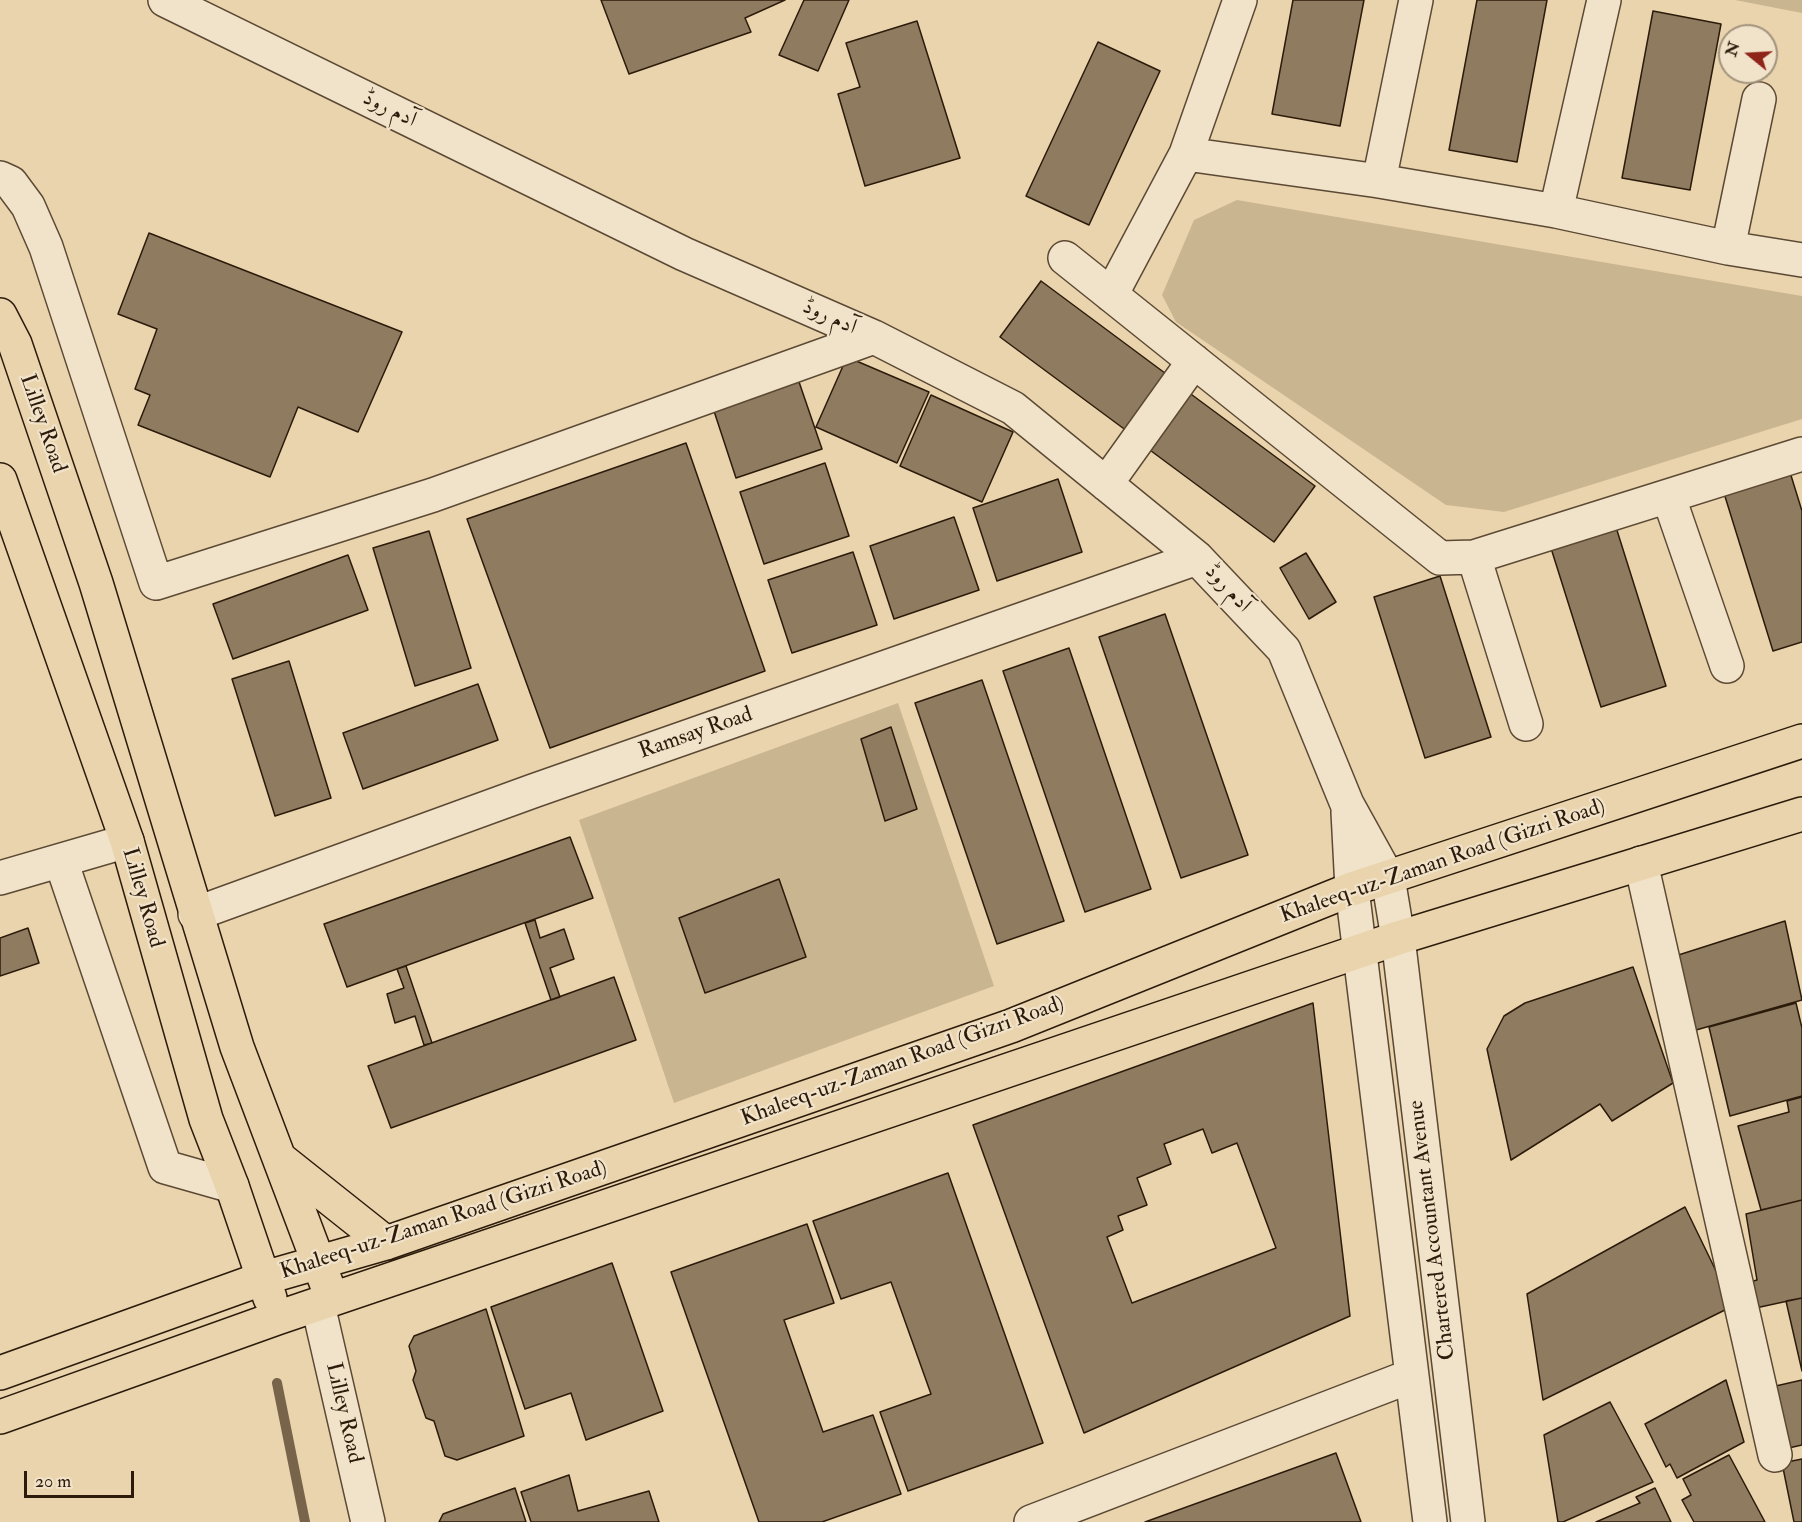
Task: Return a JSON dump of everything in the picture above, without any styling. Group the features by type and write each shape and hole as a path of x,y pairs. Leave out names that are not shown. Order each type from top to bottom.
{"main road":[{"name":"Lilley Road","path":"0,315 15,344 96,583 237,1047 320,1264 325,1302"},
{"name":"Lilley Road","path":"0,480 127,841 206,1119 232,1186 277,1318"},
{"name":"Khaleeq-uz-Zaman Road (Gizri Road)","path":"0,1373 264,1278 320,1264 386,1243 1011,1026 1352,889 1802,741"},
{"name":"Khaleeq-uz-Zaman Road (Gizri Road)","path":"0,1417 277,1318 1398,938 1802,814"},
{"path":"278,1157 386,1243"}],"street":[{"name":"آدم روڈ","path":"165,0 684,254 874,338 1013,408 1197,558 1284,650 1347,804 1388,878 1398,938"},
{"path":"1111,295 1186,154 1240,0"},
{"path":"1379,181 1416,0"},
{"path":"1556,211 1604,0"},
{"path":"1728,248 1759,99"},
{"path":"1186,154 1379,181 1556,211 1728,248 1802,260"},
{"path":"0,178 11,183 28,206 46,247 156,583 433,495 874,338"},
{"path":"1065,258 1440,558 1474,557 1669,498 1802,454"},
{"path":"1107,484 1194,361"},
{"path":"1669,498 1727,666"},
{"path":"1474,557 1526,724"},
{"name":"Ramsay Road","path":"195,914 544,788 1197,558"},
{"name":"آدم روڈ","path":"1347,804 1352,889 1360,951"},
{"path":"0,878 127,841"},
{"path":"61,861 165,1167 232,1186"},
{"path":"1641,863 1775,1455"},
{"name":"Chartered Accountant Avenue","path":"1398,938 1468,1522"},
{"name":"Chartered Accountant Avenue","path":"1360,951 1430,1522"},
{"name":"Lilley Road","path":"325,1302 368,1522"},
{"path":"1031,1522 1411,1376"}],"shaded area":[{"path":"1735,0 1802,0 1802,13"},
{"path":"1237,200 1802,296 1802,419 1504,512 1446,505 1176,322 1162,295 1194,220"},
{"path":"898,703 994,986 674,1103 579,820"}],"building":[{"path":"601,0 785,0 745,18 751,32 629,74"},
{"path":"804,0 849,0 818,71 779,55"},
{"path":"1293,0 1364,0 1340,126 1272,114"},
{"path":"1477,0 1547,0 1517,162 1449,150"},
{"path":"1653,11 1721,24 1718,24 1718,40 1690,190 1622,178"},
{"path":"917,21 960,158 865,186 838,94 860,87 846,43"},
{"path":"1098,42 1160,71 1089,225 1026,196"},
{"path":"149,233 402,332 358,432 298,407 270,477 138,425 150,395 135,389 157,329 118,314"},
{"path":"1041,281 1177,382 1135,437 1000,337"},
{"path":"847,357 929,392 897,463 816,427"},
{"path":"797,376 822,449 736,478 712,405"},
{"path":"1180,386 1315,486 1274,542 1139,442"},
{"path":"931,395 1013,432 982,502 900,466"},
{"path":"686,443 765,671 550,748 467,519"},
{"path":"825,463 849,536 764,564 740,492"},
{"path":"1789,469 1802,511 1802,642 1773,651 1723,490"},
{"path":"1058,479 1082,552 997,581 973,508"},
{"path":"954,517 979,590 894,619 870,546"},
{"path":"1615,524 1666,686 1601,707 1550,545"},
{"path":"429,531 471,668 415,686 373,548"},
{"path":"853,552 877,625 792,653 768,580"},
{"path":"1306,553 1336,602 1309,619 1280,568"},
{"path":"348,555 368,610 233,659 213,604"},
{"path":"1440,576 1491,737 1425,758 1374,597"},
{"path":"1165,614 1248,855 1181,878 1099,637"},
{"path":"1069,648 1151,889 1085,912 1003,671"},
{"path":"289,661 331,798 275,816 232,679"},
{"path":"982,680 1064,921 997,944 915,703"},
{"path":"478,684 498,740 363,789 343,733"},
{"path":"891,727 917,809 885,821 861,739"},
{"path":"570,837 593,898 347,987 324,924"},
{"path":"779,879 806,957 705,993 679,918"},
{"path":"535,920 540,938 564,929 574,959 550,968 560,997 551,1000 525,923"},
{"path":"1785,921 1802,1000 1689,1032 1669,958"},
{"path":"28,928 39,963 0,976 0,938"},
{"path":"406,966 432,1043 424,1045 415,1016 395,1023 387,994 404,988 397,969"},
{"path":"1633,967 1673,1083 1612,1121 1600,1104 1511,1160 1487,1049 1504,1016 1525,1003"},
{"path":"614,977 636,1040 391,1128 368,1066"},
{"path":"1313,1003 1350,1316 1084,1433 973,1125","holes":["1203,1129 1212,1153 1237,1143 1276,1248 1132,1303 1107,1237 1123,1230 1118,1216 1147,1205 1137,1178 1171,1164 1164,1144"]},
{"path":"1796,1003 1802,1028 1802,1096 1730,1116 1709,1027"},
{"path":"1802,1097 1802,1200 1761,1210 1738,1126 1789,1112 1787,1101"},
{"path":"948,1173 1043,1443 908,1491 880,1412 931,1394 891,1282 841,1299 813,1221"},
{"path":"1802,1200 1802,1298 1751,1309 1746,1283 1757,1280 1746,1214"},
{"path":"1685,1207 1733,1306 1543,1400 1527,1294"},
{"path":"807,1224 834,1303 784,1320 823,1432 873,1415 901,1494 822,1522 759,1522 671,1272"},
{"path":"612,1263 663,1411 586,1440 571,1393 525,1409 491,1307"},
{"path":"1802,1298 1802,1371 1786,1301"},
{"path":"486,1309 524,1436 457,1460 445,1456 434,1421 426,1418 413,1380 416,1371 409,1346 414,1336"},
{"path":"1726,1380 1744,1442 1677,1478 1670,1464 1666,1467 1645,1424"},
{"path":"1802,1380 1802,1445 1780,1450 1767,1388"},
{"path":"1610,1402 1653,1482 1563,1522 1558,1522 1544,1435"},
{"path":"1336,1453 1361,1522 1145,1522"},
{"path":"1729,1455 1765,1522 1694,1522 1682,1500 1691,1495 1683,1479"},
{"path":"1802,1459 1802,1522 1794,1522 1782,1463"},
{"path":"569,1475 578,1511 649,1491 659,1522 531,1522 521,1492"},
{"path":"515,1488 526,1522 439,1522 443,1514"},
{"path":"1655,1488 1671,1522 1596,1522 1640,1503 1636,1497"}],"waterway":[{"path":"277,1383 305,1522"}]}
